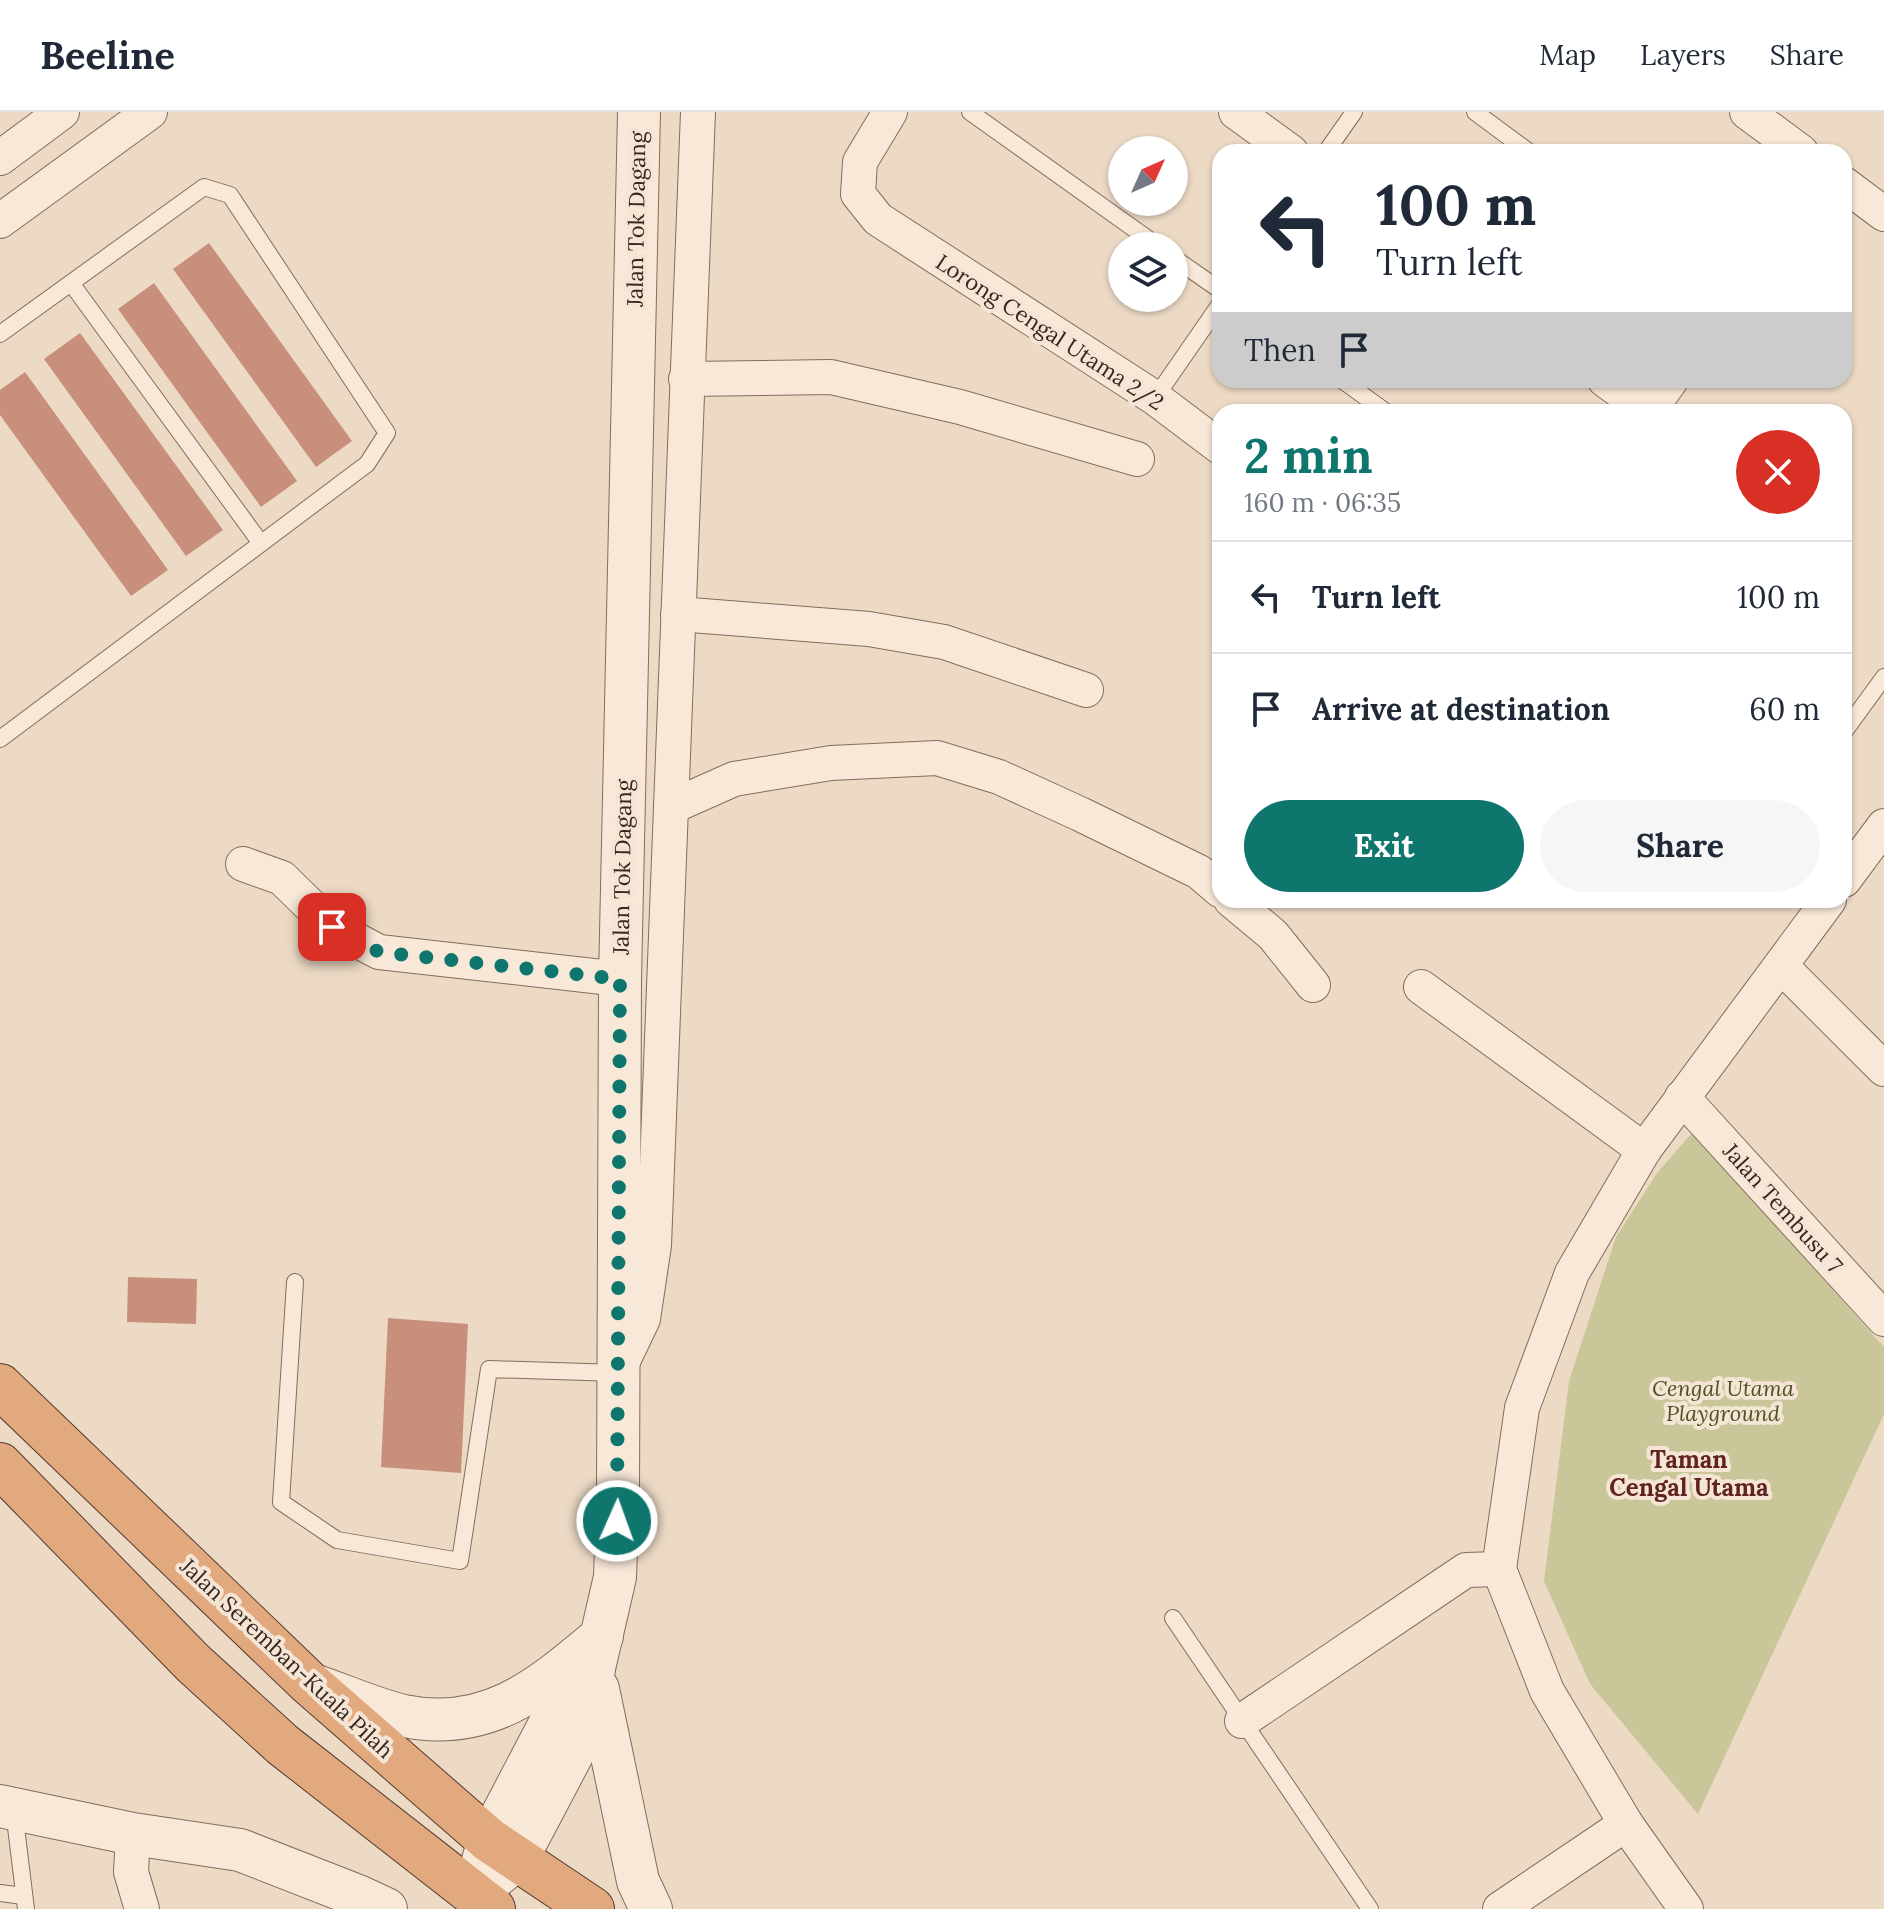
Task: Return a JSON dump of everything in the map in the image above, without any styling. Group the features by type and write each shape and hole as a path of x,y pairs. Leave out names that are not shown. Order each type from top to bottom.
{"highway":[{"name":"Jalan Seremban-Kuala Pilah","path":"0,1386 309,1683 503,1850 592,1909"},
{"path":"0,1465 193,1663 272,1735 483,1902"}],"street":[{"path":"0,158 62,112"},
{"path":"0,221 150,112"},
{"name":"Jalan Tok Dagang","path":"483,1902 556,1712 598,1652 615,1577 620,979 639,112"},
{"path":"617,1373 643,1319 654,1245 698,112"},
{"name":"Lorong Cengal Utama 2/2","path":"890,112 860,162 858,194 878,219 1155,398 1212,441"},
{"path":"1236,112 1280,144"},
{"path":"1747,112 1790,144"},
{"path":"1852,190 1884,214"},
{"path":"686,379 831,377 960,407 1137,459"},
{"path":"1616,388 1637,404"},
{"path":"678,614 869,629 944,642 1086,690"},
{"path":"671,807 734,779 831,763 937,758 999,777 1199,872 1212,883"},
{"path":"1852,869 1884,826"},
{"path":"243,864 282,878 332,927 379,952 620,979"},
{"path":"1241,908 1273,935 1313,985"},
{"path":"1686,1909 1626,1824 1547,1691 1499,1569 1522,1408 1572,1273 1644,1150 1823,908"},
{"path":"1781,966 1884,1069"},
{"path":"1421,987 1644,1150"},
{"name":"Jalan Tembusu 7","path":"1682,1097 1884,1319"},
{"path":"1242,1721 1466,1570 1499,1569"},
{"path":"309,1683 405,1716 467,1719 505,1705 598,1652 638,1881 651,1909"},
{"path":"7,1807 133,1834 240,1850 386,1909"},
{"path":"1500,1909 1626,1824"},
{"path":"133,1834 131,1872 142,1909"}],"lane":[{"path":"970,112 1138,232"},
{"path":"1332,144 1354,112"},
{"path":"1475,112 1518,144"},
{"path":"0,334 204,187 230,195 387,433 367,464 0,739"},
{"path":"1188,268 1212,284"},
{"path":"71,283 260,542"},
{"path":"1155,398 1212,316"},
{"path":"1353,388 1375,404"},
{"path":"1852,721 1884,677"},
{"path":"295,1282 281,1502 337,1540 460,1561 489,1369 617,1373"},
{"path":"1173,1618 1370,1909"},
{"path":"7,1807 24,1902"},
{"path":"0,1893 24,1902"}],"green space":[{"name":"Cengal Utama Playground","path":"1692,1133 1884,1347 1884,1414 1698,1814 1590,1684 1544,1581 1569,1381 1616,1237 1657,1173"}],"building":[{"path":"209,243 352,441 316,467 173,269"},
{"path":"154,283 297,481 261,507 118,309"},
{"path":"80,333 223,530 186,556 44,359"},
{"path":"25,372 168,570 131,596 0,415 0,390"},
{"path":"128,1277 197,1279 196,1324 127,1322"},
{"path":"388,1318 468,1324 461,1473 381,1467"}],"district":[{"name":"Taman Cengal Utama","path":"1689,1473"}],"route":[{"path":"332,927 379,952 620,979 617,1521"}]}
